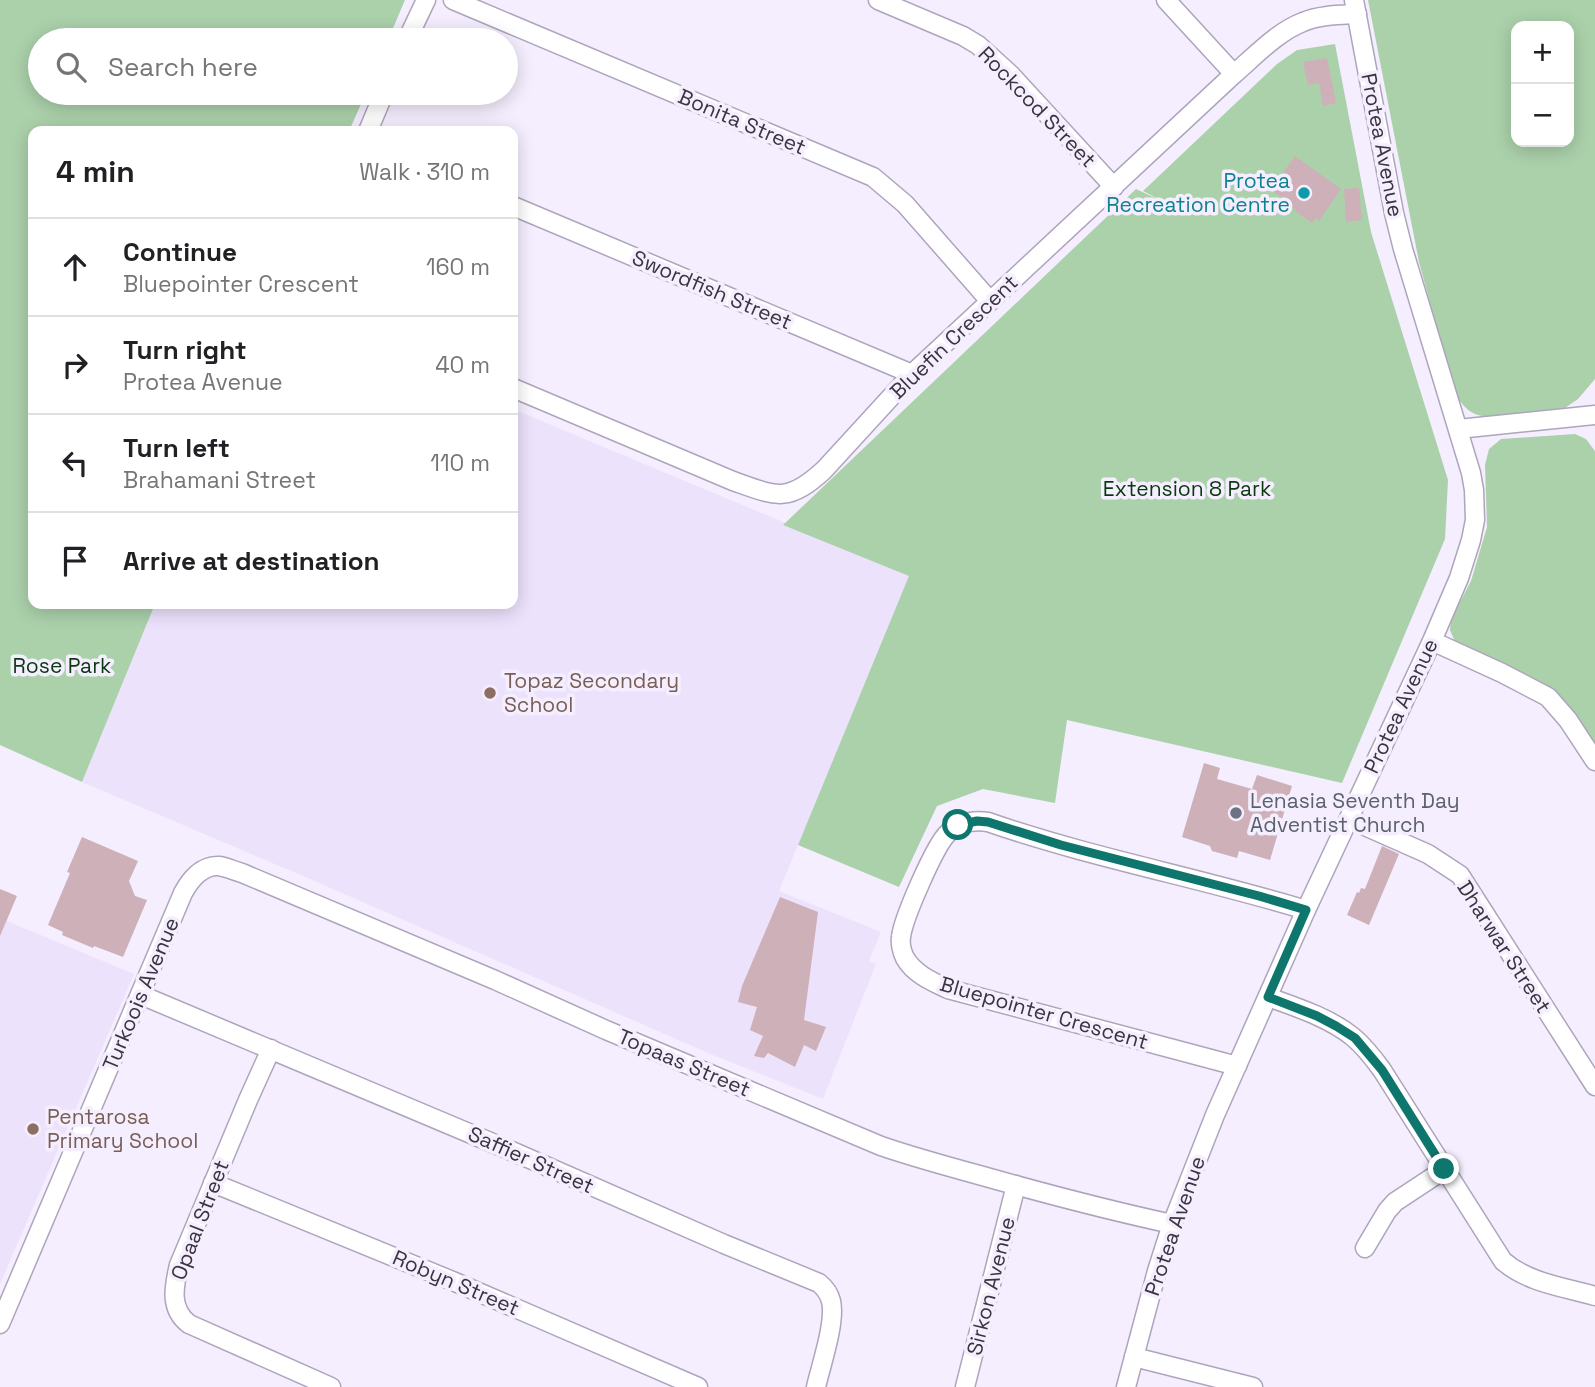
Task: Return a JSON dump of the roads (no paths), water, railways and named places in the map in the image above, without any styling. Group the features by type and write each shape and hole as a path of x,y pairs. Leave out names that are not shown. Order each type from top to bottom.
{"street":[{"path":"413,28 426,0"},
{"name":"Bonita Street","path":"453,0 873,177 905,204 990,301"},
{"name":"Rockcod Street","path":"878,0 978,45 1011,75 1114,187"},
{"path":"1166,0 1234,74"},
{"name":"Bluefin Crescent","path":"518,390 770,494 781,495 800,489 810,483 912,374 1234,74 1276,38 1302,22 1356,7"},
{"name":"Protea Avenue","path":"1126,1387 1172,1224 1215,1115 1306,910 1432,641 1459,578 1475,520 1472,482 1458,429 1397,225 1356,7"},
{"path":"370,126 379,105"},
{"name":"Swordfish Street","path":"518,208 912,374"},
{"path":"1458,429 1595,415"},
{"path":"1432,641 1548,697 1568,720 1595,761"},
{"name":"Dharwar Street","path":"1349,819 1428,855 1460,875 1595,1086"},
{"name":"Bluepointer Crescent","path":"1237,1066 948,989 931,981 910,964 901,947 904,923 923,878 941,840 958,825 977,821 1306,910"},
{"name":"Topaas Street","path":"210,867 220,866 242,873 881,1146 1016,1185 1172,1224"},
{"name":"Turkoois Avenue","path":"0,1324 189,882 210,867"},
{"name":"Saffier Street","path":"141,995 819,1283 828,1293 832,1317 816,1387"},
{"path":"1268,997 1317,1016 1355,1038 1382,1070 1503,1261 1532,1279 1595,1296"},
{"name":"Opaal Street","path":"271,1049 179,1265 173,1293 178,1311 189,1324 331,1387"},
{"path":"1365,1248 1395,1202 1444,1169"},
{"name":"Robyn Street","path":"213,1183 456,1282 698,1387"},
{"name":"Sirkon Avenue","path":"965,1387 1016,1185"},
{"path":"1134,1357 1253,1387"}],"place":[{"name":"Protea Recreation Centre","path":"1304,193"},
{"name":"Topaz Secondary School","path":"490,693"},
{"name":"Lenasia Seventh Day Adventist Church","path":"1236,813"},
{"name":"Pentarosa Primary School","path":"33,1129"}],"park label":[{"name":"Extension 8 Park","path":"1187,489"},
{"name":"Rose Park","path":"62,666"}]}
